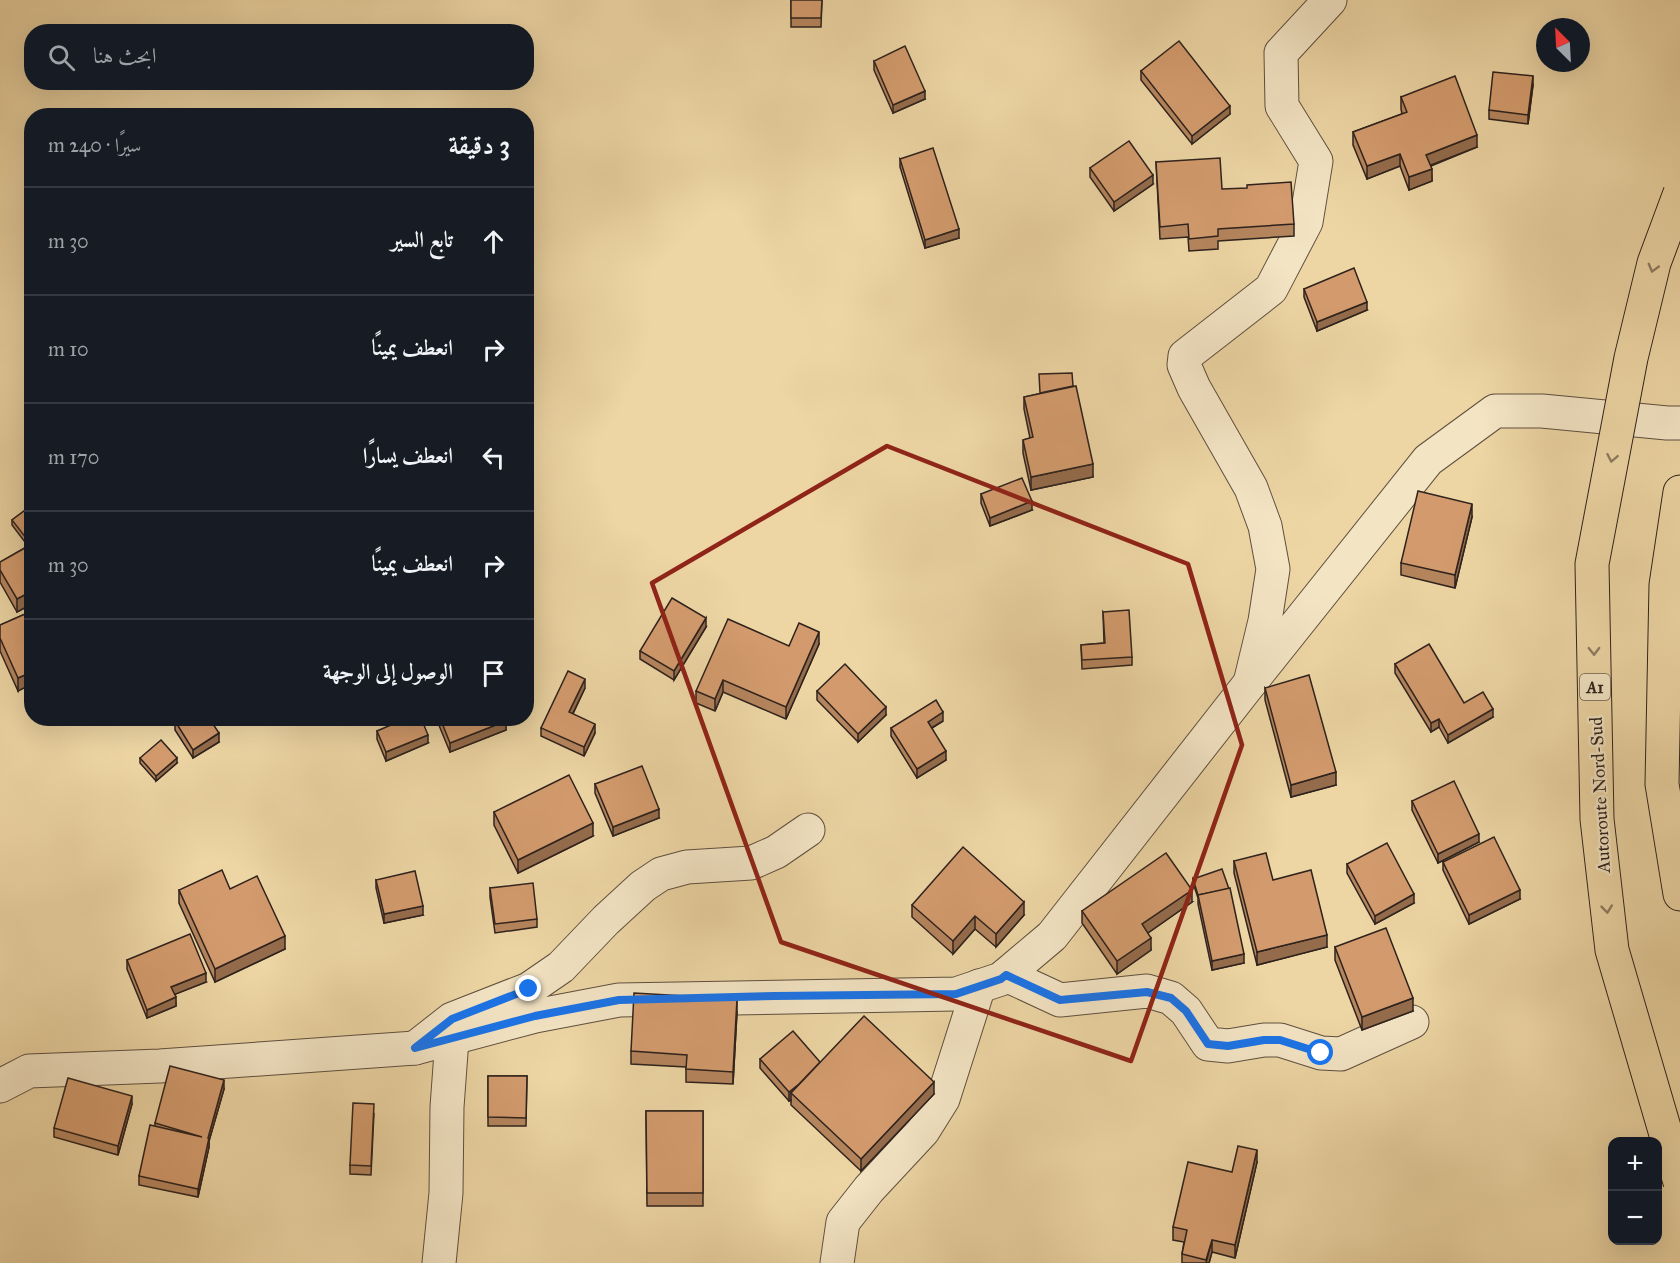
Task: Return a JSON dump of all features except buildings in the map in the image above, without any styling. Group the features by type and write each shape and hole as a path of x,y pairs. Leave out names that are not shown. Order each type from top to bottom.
{"highway":[{"name":"Autoroute Nord-Sud","path":"1680,193 1653,263 1636,337 1592,564 1597,819 1612,950 1680,1182"},
{"path":"1680,492 1666,585 1662,784 1680,894"}],"street":[{"path":"1250,683 1265,621 1273,569 1265,526 1251,488 1194,388 1184,366 1185,356 1271,289 1306,222 1316,160 1281,106 1281,52 1330,0"},
{"path":"0,1086 29,1071 160,1066 415,1048 535,1016 619,1000 956,994 992,981 1052,936 1428,460 1495,411 1542,411 1680,423"},
{"path":"415,1048 452,1019 529,989 561,967 606,920 643,886 661,874 687,867 751,862 776,852 808,830"},
{"path":"992,981 1060,1000 1147,992 1171,998 1186,1011 1208,1044 1228,1046 1264,1040 1280,1040 1321,1053 1341,1054 1412,1022"},
{"path":"837,1263 843,1222 869,1189 923,1131 944,1099 992,981"},
{"path":"439,1263 446,1193 447,1107 452,1039"}],"highlighted area":[{"path":"887,446 1188,564 1242,745 1131,1061 781,942 652,583"}],"route":[{"path":"529,989 452,1019 415,1048 535,1016 619,1000 956,994 1001,979 1006,975 1060,1000 1147,992 1171,998 1186,1011 1208,1044 1228,1046 1264,1040 1280,1040 1321,1053"}]}
